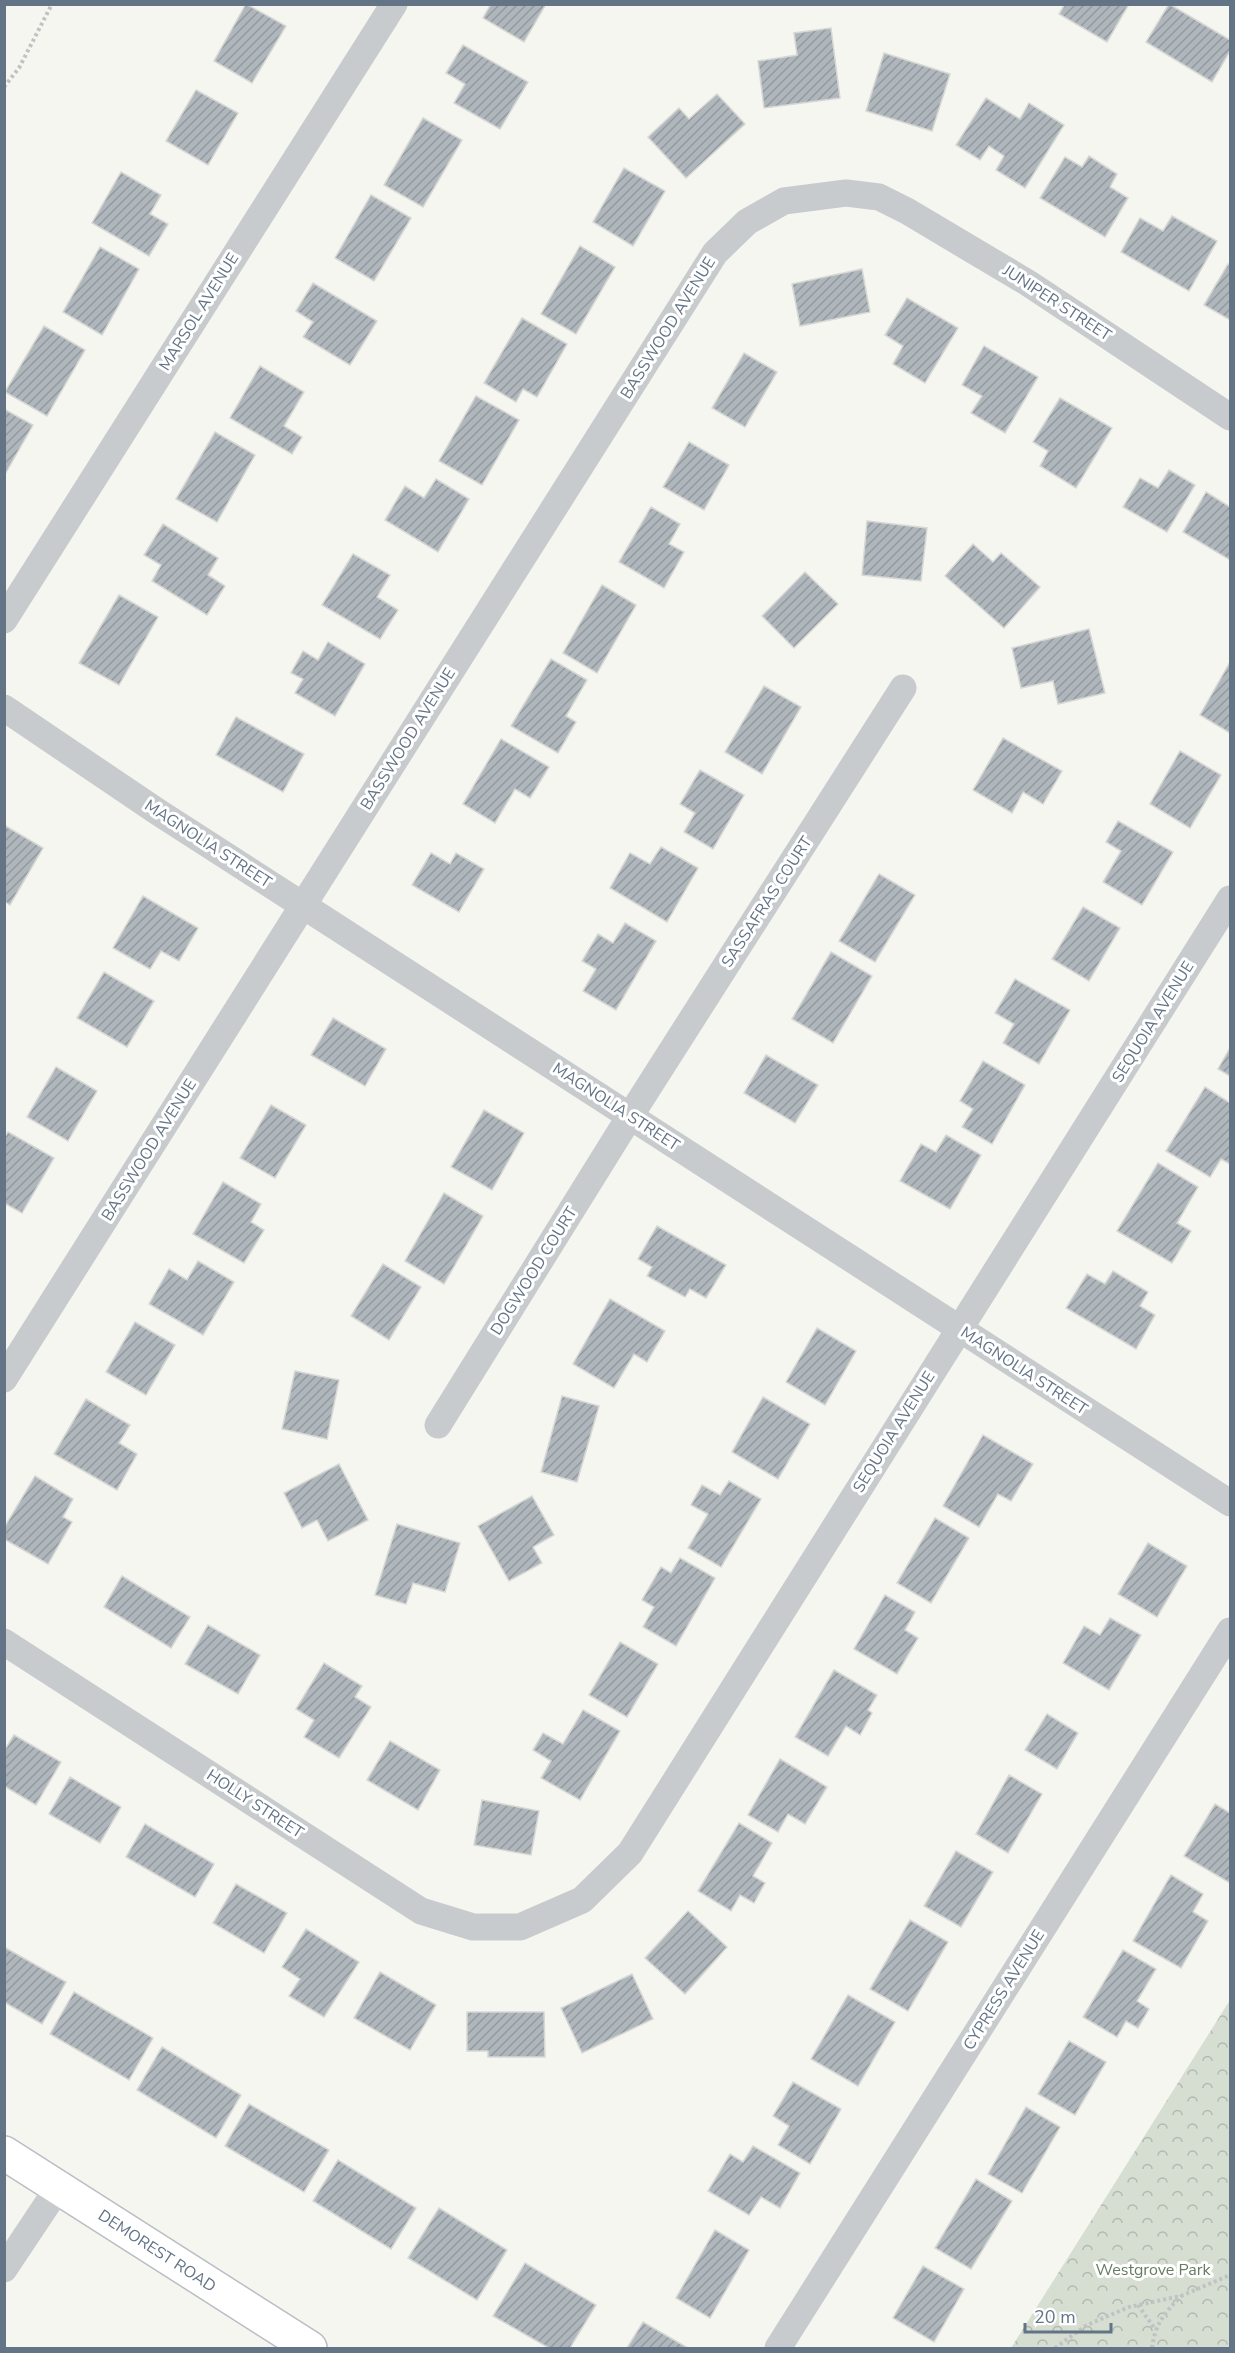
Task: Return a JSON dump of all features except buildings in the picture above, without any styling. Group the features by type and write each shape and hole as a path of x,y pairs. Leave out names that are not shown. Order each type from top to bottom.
{"street":[{"name":"MARSOL AVENUE","path":"4,620 394,4"},
{"name":"BASSWOOD AVENUE","path":"4,1380 302,904 715,253 747,222 784,201 846,193 879,197"},
{"name":"JUNIPER STREET","path":"879,197 907,211 1028,283 1230,417"},
{"name":"SASSAFRAS COURT","path":"630,1116 903,688"},
{"name":"MAGNOLIA STREET","path":"4,708 158,812 1230,1503"},
{"name":"SEQUOIA AVENUE","path":"520,1927 582,1900 630,1853 1230,899"},
{"name":"DOGWOOD COURT","path":"438,1425 630,1116"},
{"name":"CYPRESS AVENUE","path":"778,2349 1230,1630"},
{"name":"HOLLY STREET","path":"4,1642 421,1911 473,1927 520,1927"},
{"name":"DEMOREST ROAD","path":"4,2153 310,2349"},
{"path":"4,2269 58,2188"}],"path":[{"path":"4,87 28,52 52,4"},
{"path":"1055,2349 1087,2325 1138,2305 1180,2296 1230,2275"},
{"path":"1152,2349 1155,2329 1166,2311 1180,2296"},
{"path":"1138,2305 1155,2329"}],"green space":[{"name":"Westgrove Park","path":"1230,2000 1230,2348 1011,2348"}]}
